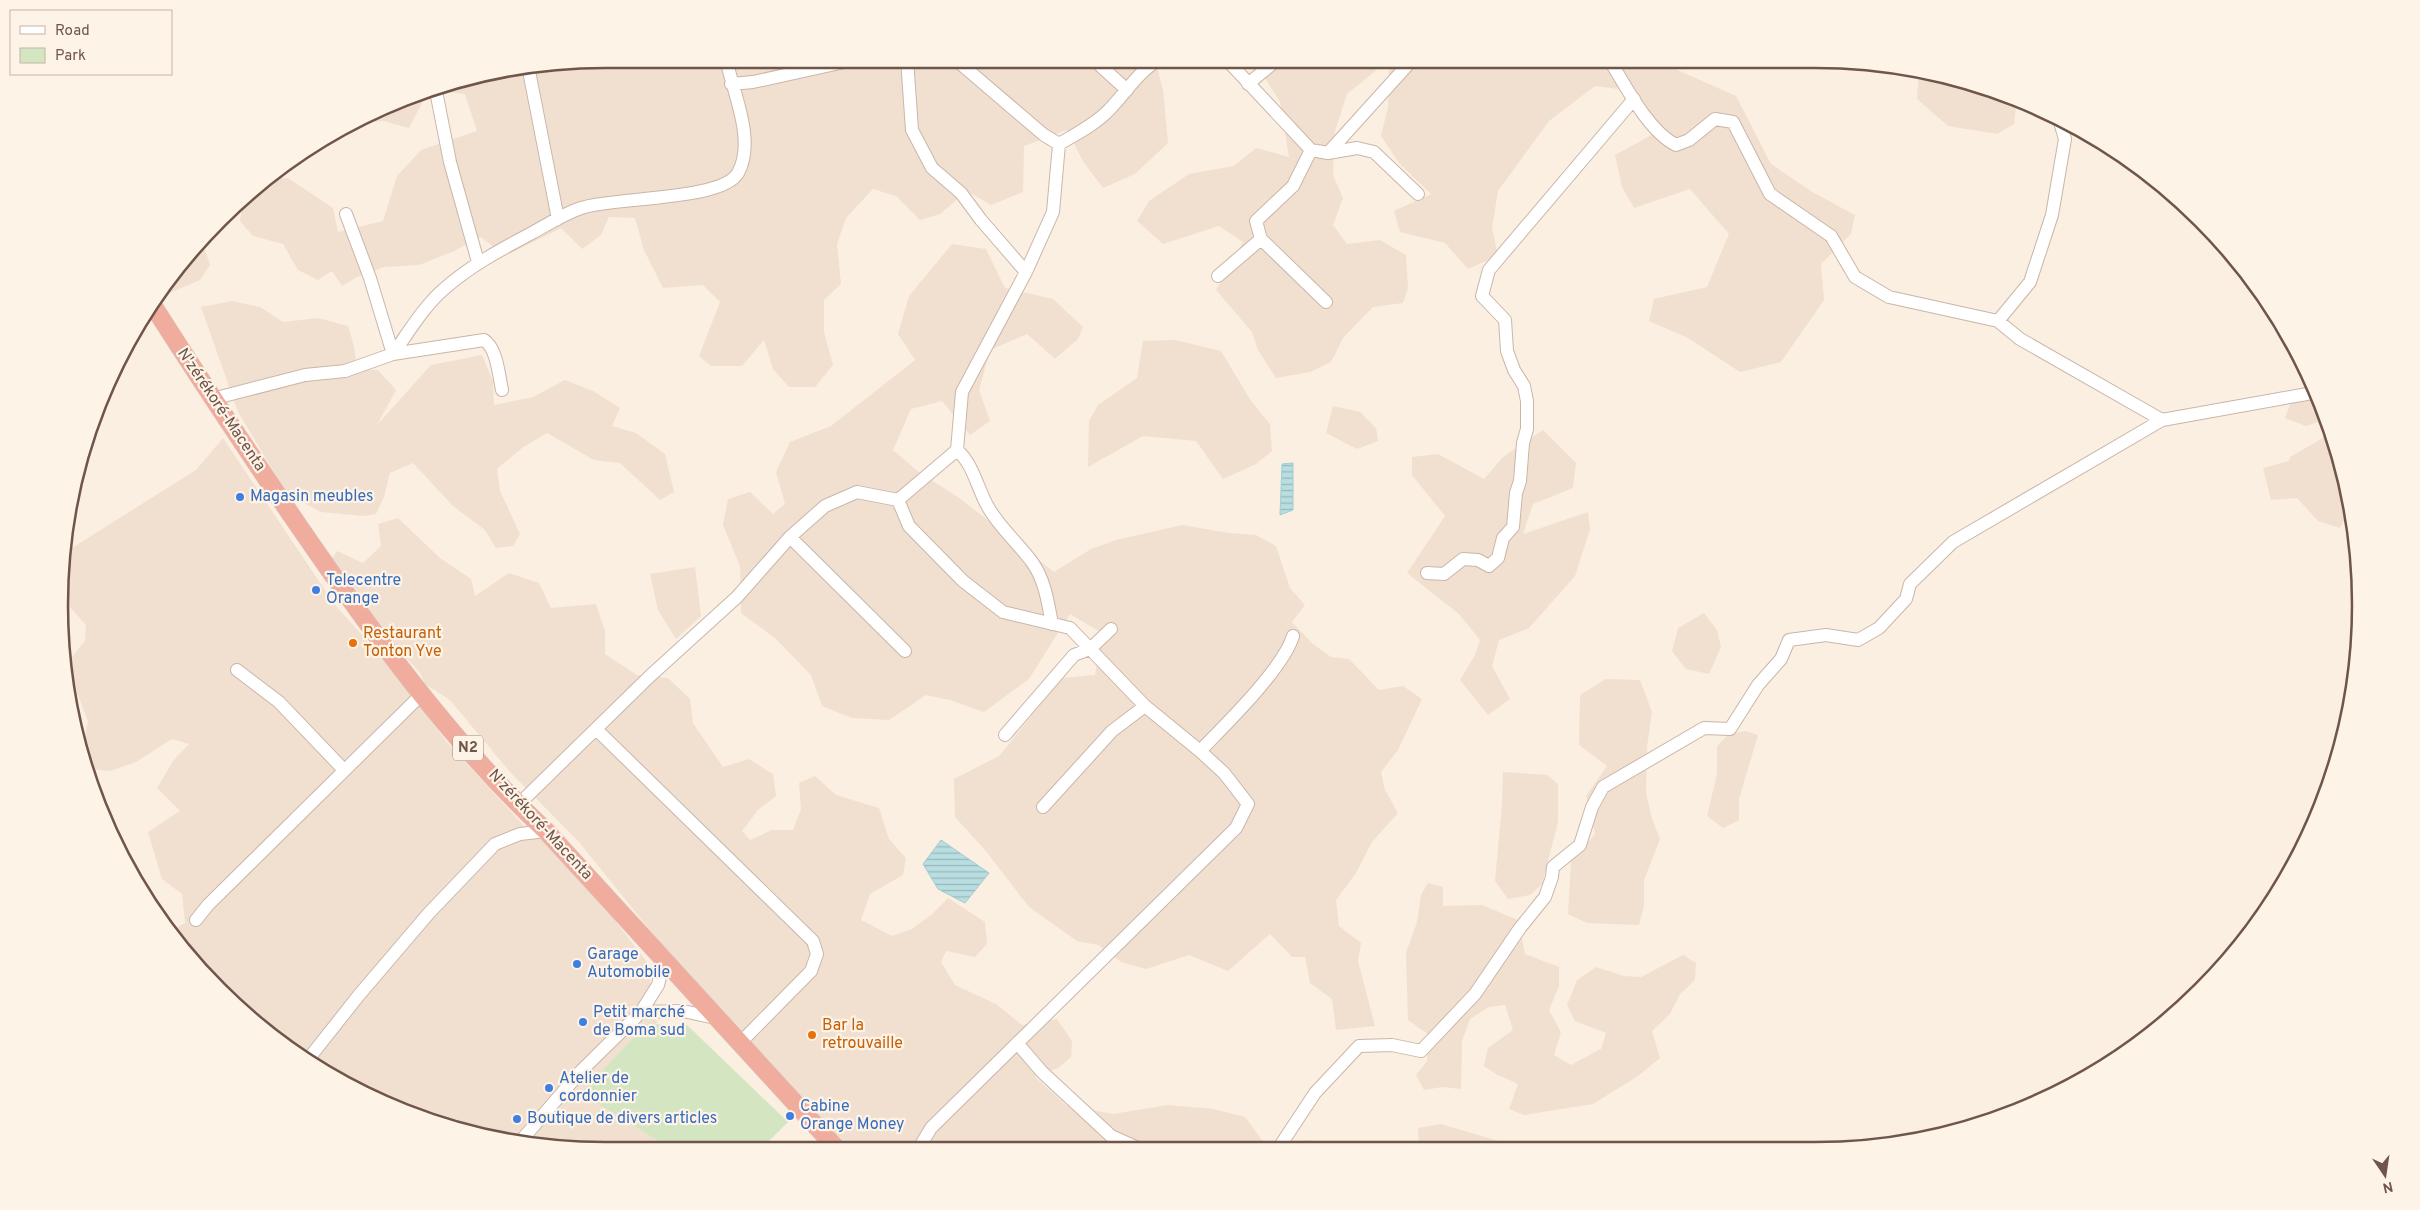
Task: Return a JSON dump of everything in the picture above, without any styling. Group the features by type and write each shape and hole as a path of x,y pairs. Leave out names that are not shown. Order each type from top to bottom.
{"highway":[{"name":"N'zérékoré-Macenta","path":"156,310 212,399 357,612 421,695 518,805 546,831 715,1018 831,1142"}],"street":[{"path":"393,354 443,290 478,262 581,207 693,193 725,184 738,174 746,143 728,68"},
{"path":"731,84 753,82 817,68"},
{"path":"908,68 912,130 932,168 961,193 981,220 1026,272"},
{"path":"966,68 1044,135 1060,144"},
{"path":"1103,68 1126,90"},
{"path":"1060,144 1091,125 1108,111 1144,68"},
{"path":"1234,68 1311,150 1328,153 1357,148 1374,152 1418,194"},
{"path":"1248,84 1267,68"},
{"path":"1328,153 1405,68"},
{"path":"1615,68 1634,99 1664,139 1676,145 1689,140 1715,120 1733,122 1770,194 1831,236 1855,277 1889,297 1998,321 2020,340 2162,420"},
{"path":"529,73 558,219"},
{"path":"437,95 450,162 478,262"},
{"path":"1427,574 1444,574 1463,559 1478,560 1489,566 1498,558 1503,538 1513,527 1523,443 1527,430 1527,401 1524,386 1514,370 1507,351 1505,320 1482,296 1490,270 1634,99"},
{"path":"1998,321 2030,282 2052,215 2065,139 2062,128"},
{"path":"898,500 957,450 962,392 1026,272 1053,212 1060,144"},
{"path":"1311,150 1293,186 1256,221 1260,239 1326,302"},
{"path":"346,214 370,278 393,354"},
{"path":"1218,276 1260,239"},
{"path":"212,399 305,375 345,371 393,354 484,340 489,342 502,390"},
{"path":"1283,1142 1315,1093 1358,1046 1392,1045 1421,1051 1475,994 1520,928 1545,897 1552,877 1553,867 1580,845 1592,807 1603,787 1704,728 1730,729 1758,684 1781,660 1789,640 1826,635 1858,640 1880,628 1906,599 1910,584 1953,542 2162,420 2309,394"},
{"path":"957,450 967,459 984,501 994,518 1032,562 1046,590 1052,624"},
{"path":"518,805 597,730 650,676 737,597 790,538 825,506 857,492 898,500"},
{"path":"898,500 909,526 964,581 1003,612 1070,628 1145,706 1224,773 1248,804 1236,828 931,1128 923,1142"},
{"path":"790,538 906,650"},
{"path":"1005,735 1074,655 1090,649 1111,629"},
{"path":"1200,751 1265,680 1290,645 1293,636"},
{"path":"237,670 279,702 344,770"},
{"path":"196,920 208,905 421,695"},
{"path":"1043,808 1112,731 1145,706"},
{"path":"597,730 813,941 817,954 811,972 739,1044"},
{"path":"311,1055 359,994 429,913 495,844 520,834 546,831"},
{"path":"525,1136 581,1071 641,1012 658,985 664,960"},
{"path":"641,1012 683,1011 715,1018"},
{"path":"1017,1043 1042,1072 1111,1136 1124,1142"}],"shaded area":[{"path":"1157,68 1163,90 1168,143 1135,174 1103,188 1084,163 1067,130 1024,146 1023,192 991,205 967,191 940,214 920,220 896,196 873,189 846,218 837,244 841,284 824,300 824,332 833,365 815,387 789,387 773,369 764,340 742,366 711,366 699,356 720,302 703,285 663,288 644,250 635,218 609,217 601,235 582,249 561,228 505,256 481,237 452,252 419,265 384,267 357,277 342,286 332,271 318,280 298,270 283,244 253,236 240,221 242,210 251,201 279,178 288,178 333,208 338,232 383,221 397,176 421,150 477,131 465,94 446,92 500,78 570,69"},
{"path":"1253,68 1379,68 1347,94 1335,131 1333,175 1343,198 1333,225 1347,244 1380,240 1406,255 1408,288 1403,303 1373,307 1343,338 1331,362 1310,372 1276,378 1258,350 1252,332 1216,290 1243,242 1219,226 1163,244 1137,221 1149,201 1189,174 1234,166 1256,148 1289,157 1280,102 1265,78"},
{"path":"1389,68 1673,68 1736,96 1771,164 1814,193 1855,215 1851,234 1821,264 1824,300 1781,362 1740,372 1688,338 1649,321 1654,299 1707,287 1729,234 1690,189 1634,208 1622,187 1615,155 1657,132 1635,91 1595,86 1549,121 1498,191 1492,228 1498,256 1468,269 1445,243 1400,232 1394,211 1431,194 1399,163 1381,136 1388,107"},
{"path":"1919,78 1954,86 2016,106 2014,124 1997,134 1948,126 1917,99"},
{"path":"424,99 409,128 383,121 368,122"},
{"path":"952,244 986,249 1005,288 1053,299 1083,327 1078,339 1055,359 1027,334 990,350 979,390 990,421 970,435 942,401 911,409 893,450 920,473 958,497 1054,572 1091,549 1116,540 1182,525 1229,533 1256,535 1276,546 1290,588 1305,605 1292,622 1313,644 1331,657 1349,659 1379,690 1403,686 1422,699 1398,750 1381,772 1385,790 1398,813 1372,842 1356,873 1336,900 1339,926 1361,943 1358,961 1375,1026 1336,1030 1332,999 1310,983 1305,957 1292,957 1270,934 1228,971 1189,955 1146,969 1121,962 1098,945 1077,941 1029,907 985,850 955,817 954,779 999,756 1062,678 1095,675 1102,633 1070,614 1029,679 984,712 950,700 926,695 889,720 852,718 822,706 811,675 776,639 741,613 740,566 723,525 728,499 750,492 773,514 785,504 776,472 790,442 831,426 915,360 898,334 909,296"},
{"path":"204,248 210,265 200,280 167,294"},
{"path":"232,301 260,307 283,322 318,318 348,326 354,346 357,370 378,370 396,390 377,425 431,365 482,355 493,381 494,405 533,397 565,380 593,391 620,408 612,426 636,433 665,454 674,492 660,500 620,463 594,460 547,433 522,448 497,469 500,491 520,534 513,546 496,548 485,530 453,506 413,463 390,473 384,497 376,514 363,516 321,512 287,494 238,412 201,307"},
{"path":"1175,340 1221,351 1251,401 1270,424 1272,451 1256,464 1223,479 1196,441 1143,436 1088,467 1089,421 1098,405 1137,378 1143,341"},
{"path":"2312,399 2320,421 2306,426 2285,418 2291,402"},
{"path":"1333,406 1360,412 1376,428 1378,441 1357,449 1326,433"},
{"path":"1543,430 1576,463 1573,488 1533,504 1523,534 1588,512 1590,529 1575,576 1529,628 1499,640 1492,666 1510,699 1488,715 1460,680 1475,655 1480,640 1459,614 1407,573 1445,516 1412,475 1412,457 1438,454 1484,479 1503,457"},
{"path":"2323,430 2334,466 2345,518 2340,528 2318,521 2297,498 2271,500 2263,468 2289,461 2290,457 2323,438"},
{"path":"223,438 335,605 394,671 446,741 525,827 543,838 569,861 647,962 657,1023 591,1099 679,1142 605,1142 535,1138 466,1124 399,1102 336,1070 306,1052 278,1031 225,985 176,928 185,923 182,894 162,879 148,832 180,811 157,788 173,761 189,744 172,739 136,762 110,771 93,769 85,739 88,721 74,685 71,658 85,641 86,625 68,605 69,570 71,549 196,470"},
{"path":"398,518 440,558 471,579 475,596 509,573 539,583 551,608 596,604 605,631 605,654 637,675 668,678 690,699 693,723 723,767 749,759 773,774 776,796 758,810 742,831 750,840 772,830 793,830 801,809 799,783 815,776 836,795 879,808 889,839 906,858 903,875 870,894 861,920 892,936 912,929 931,915 948,898 985,922 987,944 975,957 946,951 941,962 955,985 996,1004 1022,1025 1057,1019 1072,1041 1071,1057 1058,1068 1035,1077 1066,1105 1113,1114 1168,1105 1213,1109 1245,1117 1264,1142 844,1142 665,949 579,842 510,772 450,700 425,684 420,673 375,623 331,560 337,551 363,563 381,546 378,524"},
{"path":"695,567 701,616 676,639 658,610 650,574"},
{"path":"1704,613 1717,630 1721,647 1709,674 1686,669 1672,651 1678,628"},
{"path":"1606,679 1640,680 1652,712 1647,747 1646,793 1652,819 1660,839 1644,880 1644,906 1639,925 1587,923 1568,914 1571,862 1595,834 1586,796 1607,766 1579,745 1580,695"},
{"path":"1746,731 1758,735 1739,799 1739,820 1723,828 1707,816 1717,774 1717,746 1729,734"},
{"path":"1503,772 1547,775 1558,784 1558,822 1542,884 1530,895 1508,899 1495,881"},
{"path":"1428,883 1443,887 1443,906 1482,905 1518,920 1525,954 1559,967 1559,986 1549,1010 1561,1032 1554,1055 1571,1065 1601,1049 1606,1033 1575,1021 1567,1005 1577,980 1596,967 1624,976 1641,977 1683,955 1696,963 1695,980 1680,994 1670,1014 1652,1031 1660,1058 1638,1076 1593,1104 1524,1115 1509,1109 1518,1084 1484,1066 1488,1048 1513,1030 1505,1005 1489,1007 1470,1019 1462,1041 1461,1089 1442,1087 1424,1090 1416,1075 1427,1061 1429,1035 1408,1020 1406,953 1417,922 1421,895"},
{"path":"1441,1124 1502,1142 1419,1142 1418,1128"},
{"path":"1309,1140 1314,1142 1287,1142"}],"green space":[{"path":"647,1024 687,1025 788,1122 768,1142 660,1142 581,1093"}],"water":[{"path":"1293,463 1293,510 1280,515 1282,464"},
{"path":"941,840 989,873 965,903 938,889 923,864"}],"place":[{"name":"Magasin meubles","path":"240,497"},
{"name":"Telecentre Orange","path":"316,590"},
{"name":"Restaurant Tonton Yve","path":"353,643"},
{"name":"Garage Automobile","path":"577,964"},
{"name":"Petit marché de Boma sud","path":"583,1022"},
{"name":"Bar la retrouvaille","path":"812,1035"},
{"name":"Atelier de cordonnier","path":"549,1088"},
{"name":"Cabine Orange Money","path":"790,1116"},
{"name":"Boutique de divers articles","path":"517,1119"}]}
